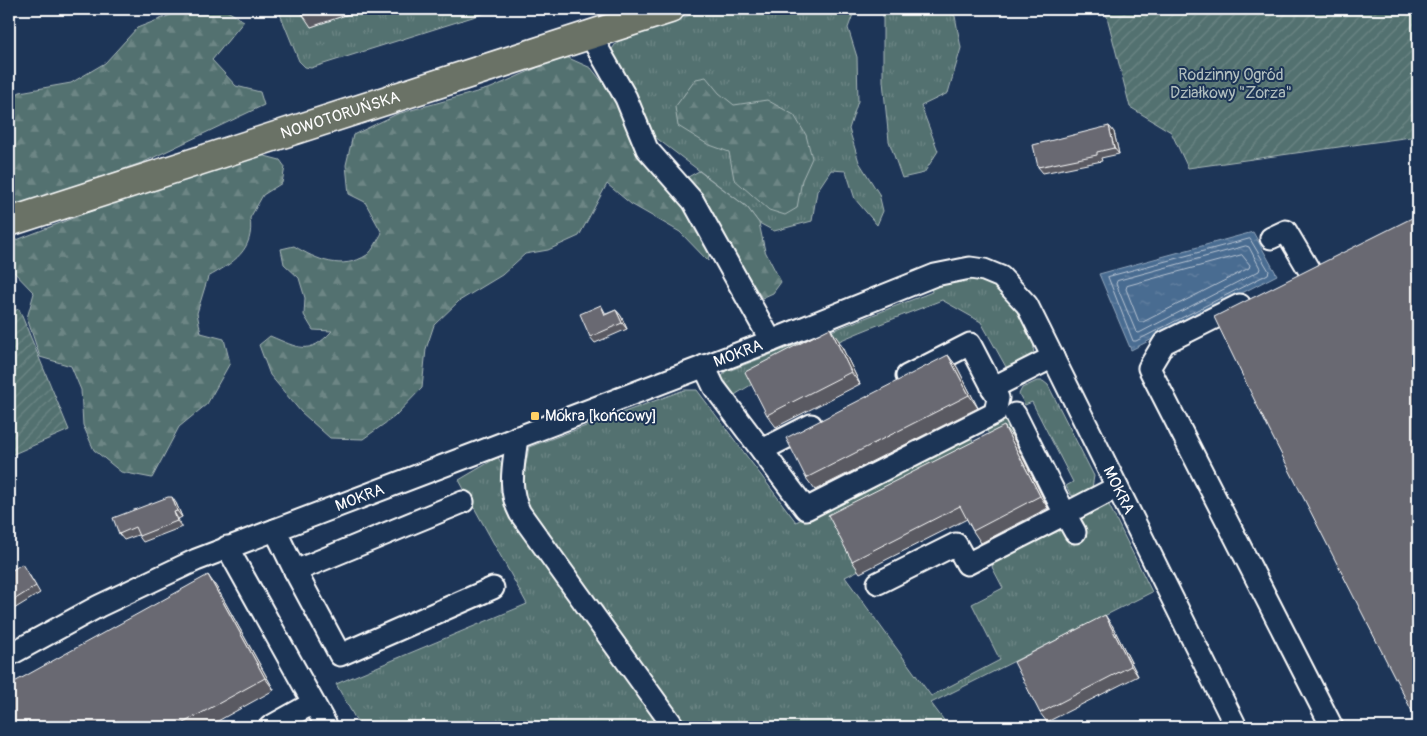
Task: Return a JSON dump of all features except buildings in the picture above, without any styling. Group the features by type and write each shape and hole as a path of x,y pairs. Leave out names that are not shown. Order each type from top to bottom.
{"main road":[{"name":"NOWOTORUŃSKA","path":"9,222 670,9"}],"street":[{"path":"590,35 626,98 647,149 693,202 771,341"},
{"path":"1271,238 1286,232 1300,274 1328,260"},
{"name":"MOKRA","path":"9,656 106,602 228,547 771,341 935,275 970,268 1001,276 1027,305 1236,727"},
{"path":"1258,296 1164,343 1149,368 1332,727"},
{"path":"704,366 714,387 806,509 995,413 998,398 970,344 892,384"},
{"path":"992,388 1053,357"},
{"path":"1015,414 1070,523"},
{"path":"762,450 831,415"},
{"path":"517,437 511,486 515,504 520,514 674,727"},
{"path":"878,583 956,544 967,564 1070,523 1117,487"},
{"path":"295,571 463,502"},
{"path":"274,530 340,655 493,588"},
{"path":"228,547 327,727"},
{"path":"270,727 313,703"}],"green space":[{"path":"186,9 224,9 244,21 212,60 236,86 260,92 264,105 144,162 9,209 9,98 20,92 71,83 105,63 137,28"},
{"path":"278,9 304,9 311,27 363,9 498,9 311,68 305,67 299,61"},
{"path":"711,9 855,9 848,28 857,57 858,101 849,129 859,162 879,194 883,211 877,225 855,199 846,171 831,170 817,191 812,221 774,231 759,223 747,207 651,134 610,52 622,35"},
{"path":"883,9 944,9 955,16 961,48 948,93 921,106 938,151 924,173 902,178 889,141 883,81"},
{"name":"Rodzinny Ogród Działkowy \"Zorza\"","path":"1105,9 1418,9 1418,136 1188,168 1171,132 1130,107"},
{"path":"564,56 591,68 616,99 644,163 679,200 710,249 708,261 680,232 631,204 607,184 579,236 548,250 525,254 502,275 459,301 434,325 426,349 422,388 394,417 363,439 330,438 301,412 270,375 259,345 270,336 296,346 310,347 324,339 332,331 313,330 304,315 305,298 299,278 284,264 281,249 294,246 312,256 339,263 358,260 367,255 373,248 382,233 365,202 349,194 346,165 353,135 397,114 491,88"},
{"path":"706,77 719,93 734,105 767,100 794,115 806,135 812,158 802,180 797,208 785,215 769,210 734,179 729,152 707,144 678,126 675,107 696,79"},
{"path":"261,155 280,160 285,167 282,183 263,195 250,218 251,229 246,247 234,261 208,277 197,313 201,333 224,339 230,363 207,404 179,427 152,478 121,472 94,450 83,425 81,390 71,366 40,357 27,318 34,293 9,267 9,243 160,184"},
{"path":"699,171 747,207 759,223 765,251 781,282 773,293 762,298 743,268 688,177"},
{"path":"966,279 989,283 999,290 1014,306 1022,317 1032,338 1034,348 1032,356 1028,361 1009,369 1006,367 981,322 942,300 807,355 780,368 730,398 721,378 729,366 731,370 932,292 931,287"},
{"path":"19,309 69,430 9,456 9,313"},
{"path":"1037,381 1043,381 1048,385 1094,476 1092,488 1075,496 1071,495 1066,486 1073,482 1032,402 1025,405 1019,394 1022,388"},
{"path":"684,390 697,390 796,522 969,434 980,454 859,570 845,577 931,696 1000,660 972,604 1003,588 992,567 995,559 1108,503 1152,592 931,703 949,727 685,727 525,506 521,489 529,447"},
{"path":"1009,417 1041,481 1037,483 1013,438 995,447 986,429"},
{"path":"498,457 502,465 500,491 510,512 666,727 360,727 336,684 527,604 459,480"}],"water":[{"path":"1253,232 1277,275 1131,350 1099,274"}],"place":[{"name":"Mokra [końcowy]","path":"535,416"}]}
